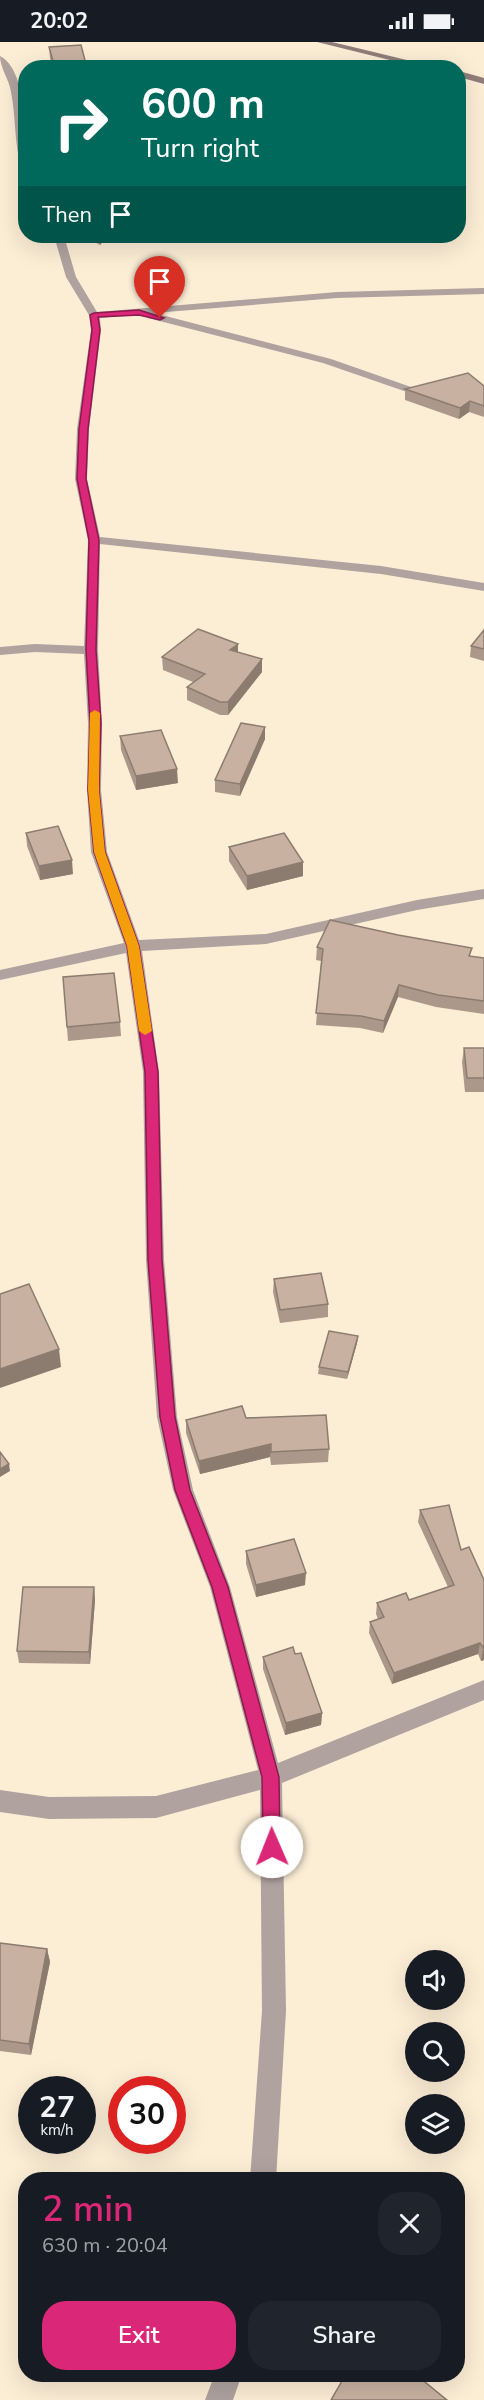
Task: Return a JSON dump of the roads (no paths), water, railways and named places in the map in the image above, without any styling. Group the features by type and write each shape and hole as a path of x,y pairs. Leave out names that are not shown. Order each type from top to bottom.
{"main road":[{"path":"321,42 401,60"},
{"path":"466,76 484,81"}],"street":[{"path":"0,59 9,67 16,88 18,120"},
{"path":"60,243 71,277 94,315 96,330 83,429 81,479 94,540 91,650 96,723 94,790 99,852 133,946 151,1072 155,1260 167,1417 183,1490 220,1587 271,1777 274,2011 264,2172"},
{"path":"94,315 337,295 484,291"},
{"path":"139,312 327,361 407,389"},
{"path":"94,540 381,570 484,587"},
{"path":"0,651 35,648 91,650"},
{"path":"0,975 133,946 266,939 417,905 484,894"},
{"path":"0,1801 49,1808 156,1807 271,1777 484,1690"},
{"path":"219,2400 226,2382"}]}
